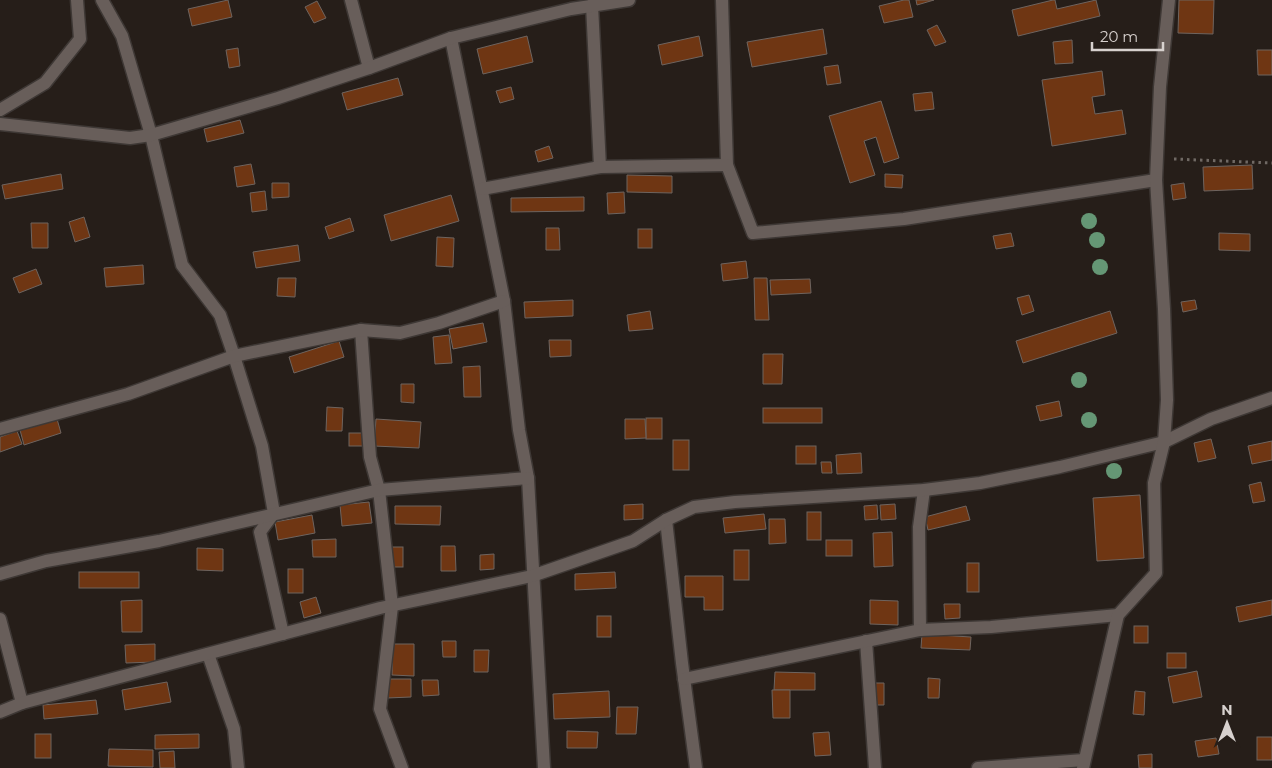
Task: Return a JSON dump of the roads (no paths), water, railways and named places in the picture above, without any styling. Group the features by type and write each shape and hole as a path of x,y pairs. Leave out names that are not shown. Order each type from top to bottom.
{"street":[{"path":"0,110 45,83 80,39 77,0"},
{"path":"102,0 122,36 151,135 182,265 220,315 262,446 274,513 260,532 282,634"},
{"path":"351,0 369,68"},
{"path":"0,124 130,138 151,135 278,98 451,38 592,5 629,0"},
{"path":"722,0 727,165 753,233 904,219 1156,180"},
{"path":"978,768 1083,764 1118,615 1156,573 1154,483 1164,442 1167,400 1156,158 1160,87 1169,0"},
{"path":"592,5 600,167"},
{"path":"451,38 504,301 519,430 528,478 544,768"},
{"path":"482,189 600,167 727,165"},
{"path":"0,429 128,394 234,356 361,330 400,333 439,323 504,301"},
{"path":"361,330 370,457 379,490 392,606 380,709 402,768"},
{"path":"0,712 22,703 282,634 392,606 532,576 633,541 666,520 694,507 735,502 924,490 980,483 1164,442 1211,418 1272,398"},
{"path":"0,574 46,561 159,541 379,490 528,478"},
{"path":"920,630 919,527 924,490"},
{"path":"666,520 696,768"},
{"path":"684,679 920,630 991,627 1118,615"},
{"path":"0,619 22,703"},
{"path":"866,641 876,768"},
{"path":"208,654 234,729 238,768"}]}
